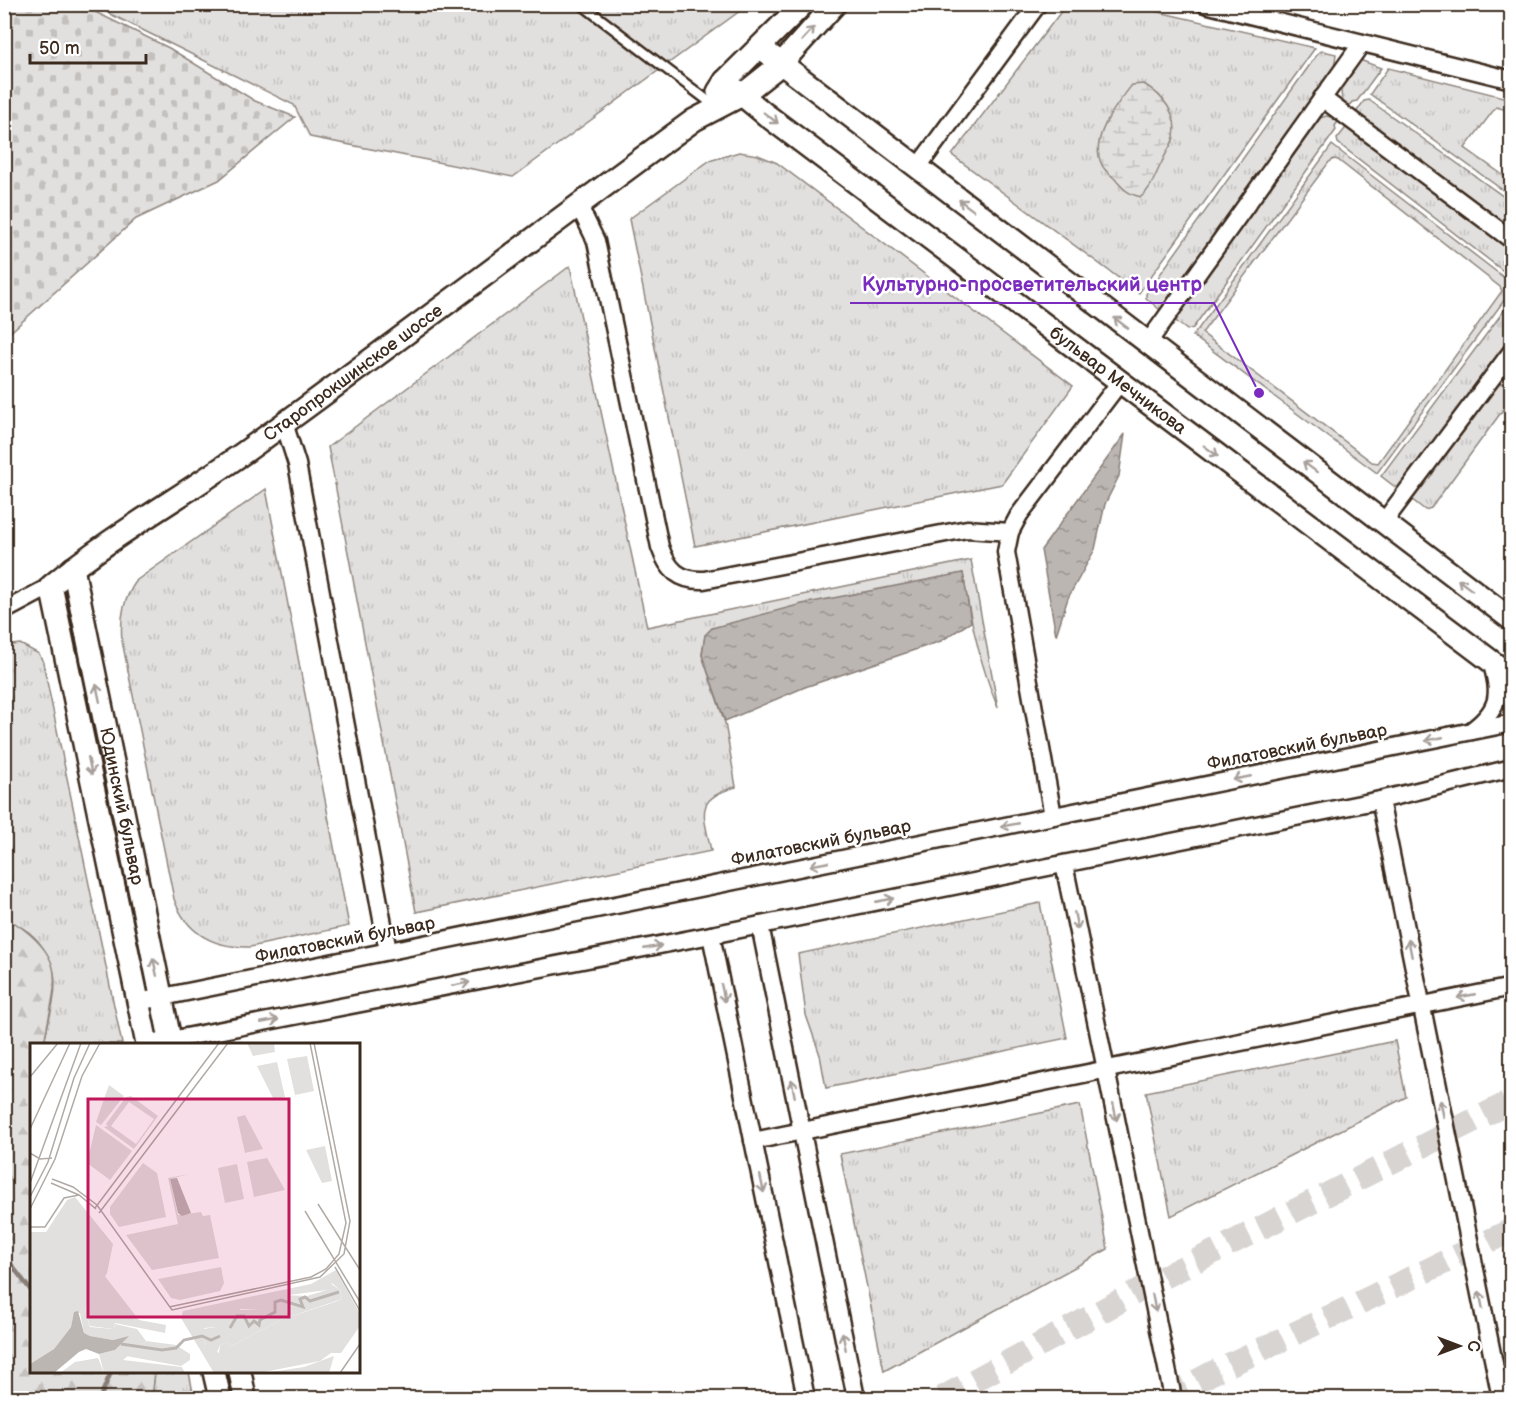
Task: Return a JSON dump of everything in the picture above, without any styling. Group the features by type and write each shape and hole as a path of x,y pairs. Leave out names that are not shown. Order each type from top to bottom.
{"street":[{"name":"Старопрокшинское шоссе","path":"4,611 51,586 73,568 284,423 694,120 711,103 726,81 802,4"},
{"name":"Старопрокшинское шоссе","path":"694,120 742,95 781,64 835,4"},
{"path":"917,168 1038,4"},
{"path":"1205,4 1512,80"},
{"path":"1147,344 1362,43"},
{"path":"760,48 1512,620"},
{"name":"бульвар Мечникова","path":"726,81 1512,677"},
{"path":"1322,98 1512,240"},
{"path":"579,206 596,241 660,547 664,559 675,574 684,579 704,580 968,529 1010,532"},
{"path":"1383,523 1512,351"},
{"path":"1053,816 1006,560 1010,532 1019,515 1120,382"},
{"path":"284,423 297,464 388,951"},
{"name":"Юдинский бульвар","path":"73,568 161,997 160,1043"},
{"name":"Юдинский бульвар","path":"51,586 138,1002 160,1043"},
{"path":"1471,731 1484,721 1497,700 1497,679 1491,662"},
{"name":"Филатовский бульвар","path":"138,1002 1512,723"},
{"path":"160,1043 1380,800 1512,768"},
{"path":"1380,800 1501,1398"},
{"path":"1064,864 1173,1398"},
{"path":"760,925 856,1398"},
{"path":"711,935 806,1398"},
{"path":"753,1141 1512,987"},
{"path":"214,1373 220,1398"},
{"path":"240,1373 245,1398"}],"lane":[{"path":"581,4 711,103"}],"green space":[{"path":"5,4 81,5 169,48 255,101 295,117 219,180 136,219 5,337"},
{"path":"92,5 748,5 513,177 310,137 294,105"},
{"path":"1066,5 1128,5 1315,48 1139,293 952,155"},
{"path":"1319,52 1336,54 1334,69 1160,310 1146,298 1146,294"},
{"path":"1360,60 1381,68 1357,101 1352,102 1348,108 1343,102 1341,89"},
{"path":"1388,68 1511,99 1511,111 1496,107 1465,148 1511,181 1511,196 1370,94"},
{"path":"1144,84 1168,106 1175,129 1173,140 1153,181 1141,197 1126,191 1104,169 1099,155 1099,144 1106,122 1119,102 1132,85"},
{"path":"1369,100 1511,202 1511,231 1355,114 1364,101"},
{"path":"1326,116 1340,119 1335,126 1336,130 1193,328 1187,330 1173,319 1317,119"},
{"path":"1348,125 1511,249 1511,277 1338,143 1337,139"},
{"path":"1332,145 1511,283 1511,291 1377,473 1193,336","holes":["1334,159 1500,287 1502,291 1378,463 1372,462 1202,333 1329,162"]},
{"path":"739,152 758,155 777,163 1073,386 1002,484 695,546 629,219 709,161"},
{"path":"570,266 647,627 971,560 998,708 976,642 963,573 705,635 702,655 725,723 736,787 722,792 707,803 704,818 711,851 416,912 328,447"},
{"path":"1511,301 1511,338 1399,490 1381,476"},
{"path":"1511,362 1511,399 1431,508 1425,510 1410,498"},
{"path":"266,489 349,926 250,947 237,947 214,941 194,930 186,921 174,899 122,641 122,624 126,602 137,580"},
{"path":"20,644 39,654 43,662 122,1043 48,1043 45,1038 55,987 52,964 46,952 30,933 18,926 5,924 4,646"},
{"path":"1040,903 1067,1038 826,1088 820,1055 806,1015 798,954"},
{"path":"15,923 32,936 44,949 51,961 54,973 52,1002 45,1038 48,1043 30,1043 30,1373 155,1373 152,1398 5,1398 4,924"},
{"path":"1395,1041 1406,1097 1171,1216 1146,1092"},
{"path":"1080,1105 1108,1249 884,1371 840,1154"},
{"path":"155,1373 189,1373 194,1398 152,1398"}],"water":[{"path":"1125,434 1119,476 1105,504 1095,549 1068,598 1056,635 1041,550"},
{"path":"963,573 971,622 941,641 805,687 725,721 702,655 705,635 712,628 802,604"}],"waterway":[{"path":"4,1034 7,1086 4,1087"},
{"path":"4,1255 30,1289"},
{"path":"100,1398 111,1373"}],"tunnel":[{"path":"942,1398 1164,1277 1512,1101"},
{"path":"1165,1398 1212,1373 1512,1230"}],"place":[{"name":"Культурно-просветительский центр","path":"1259,393"}]}
